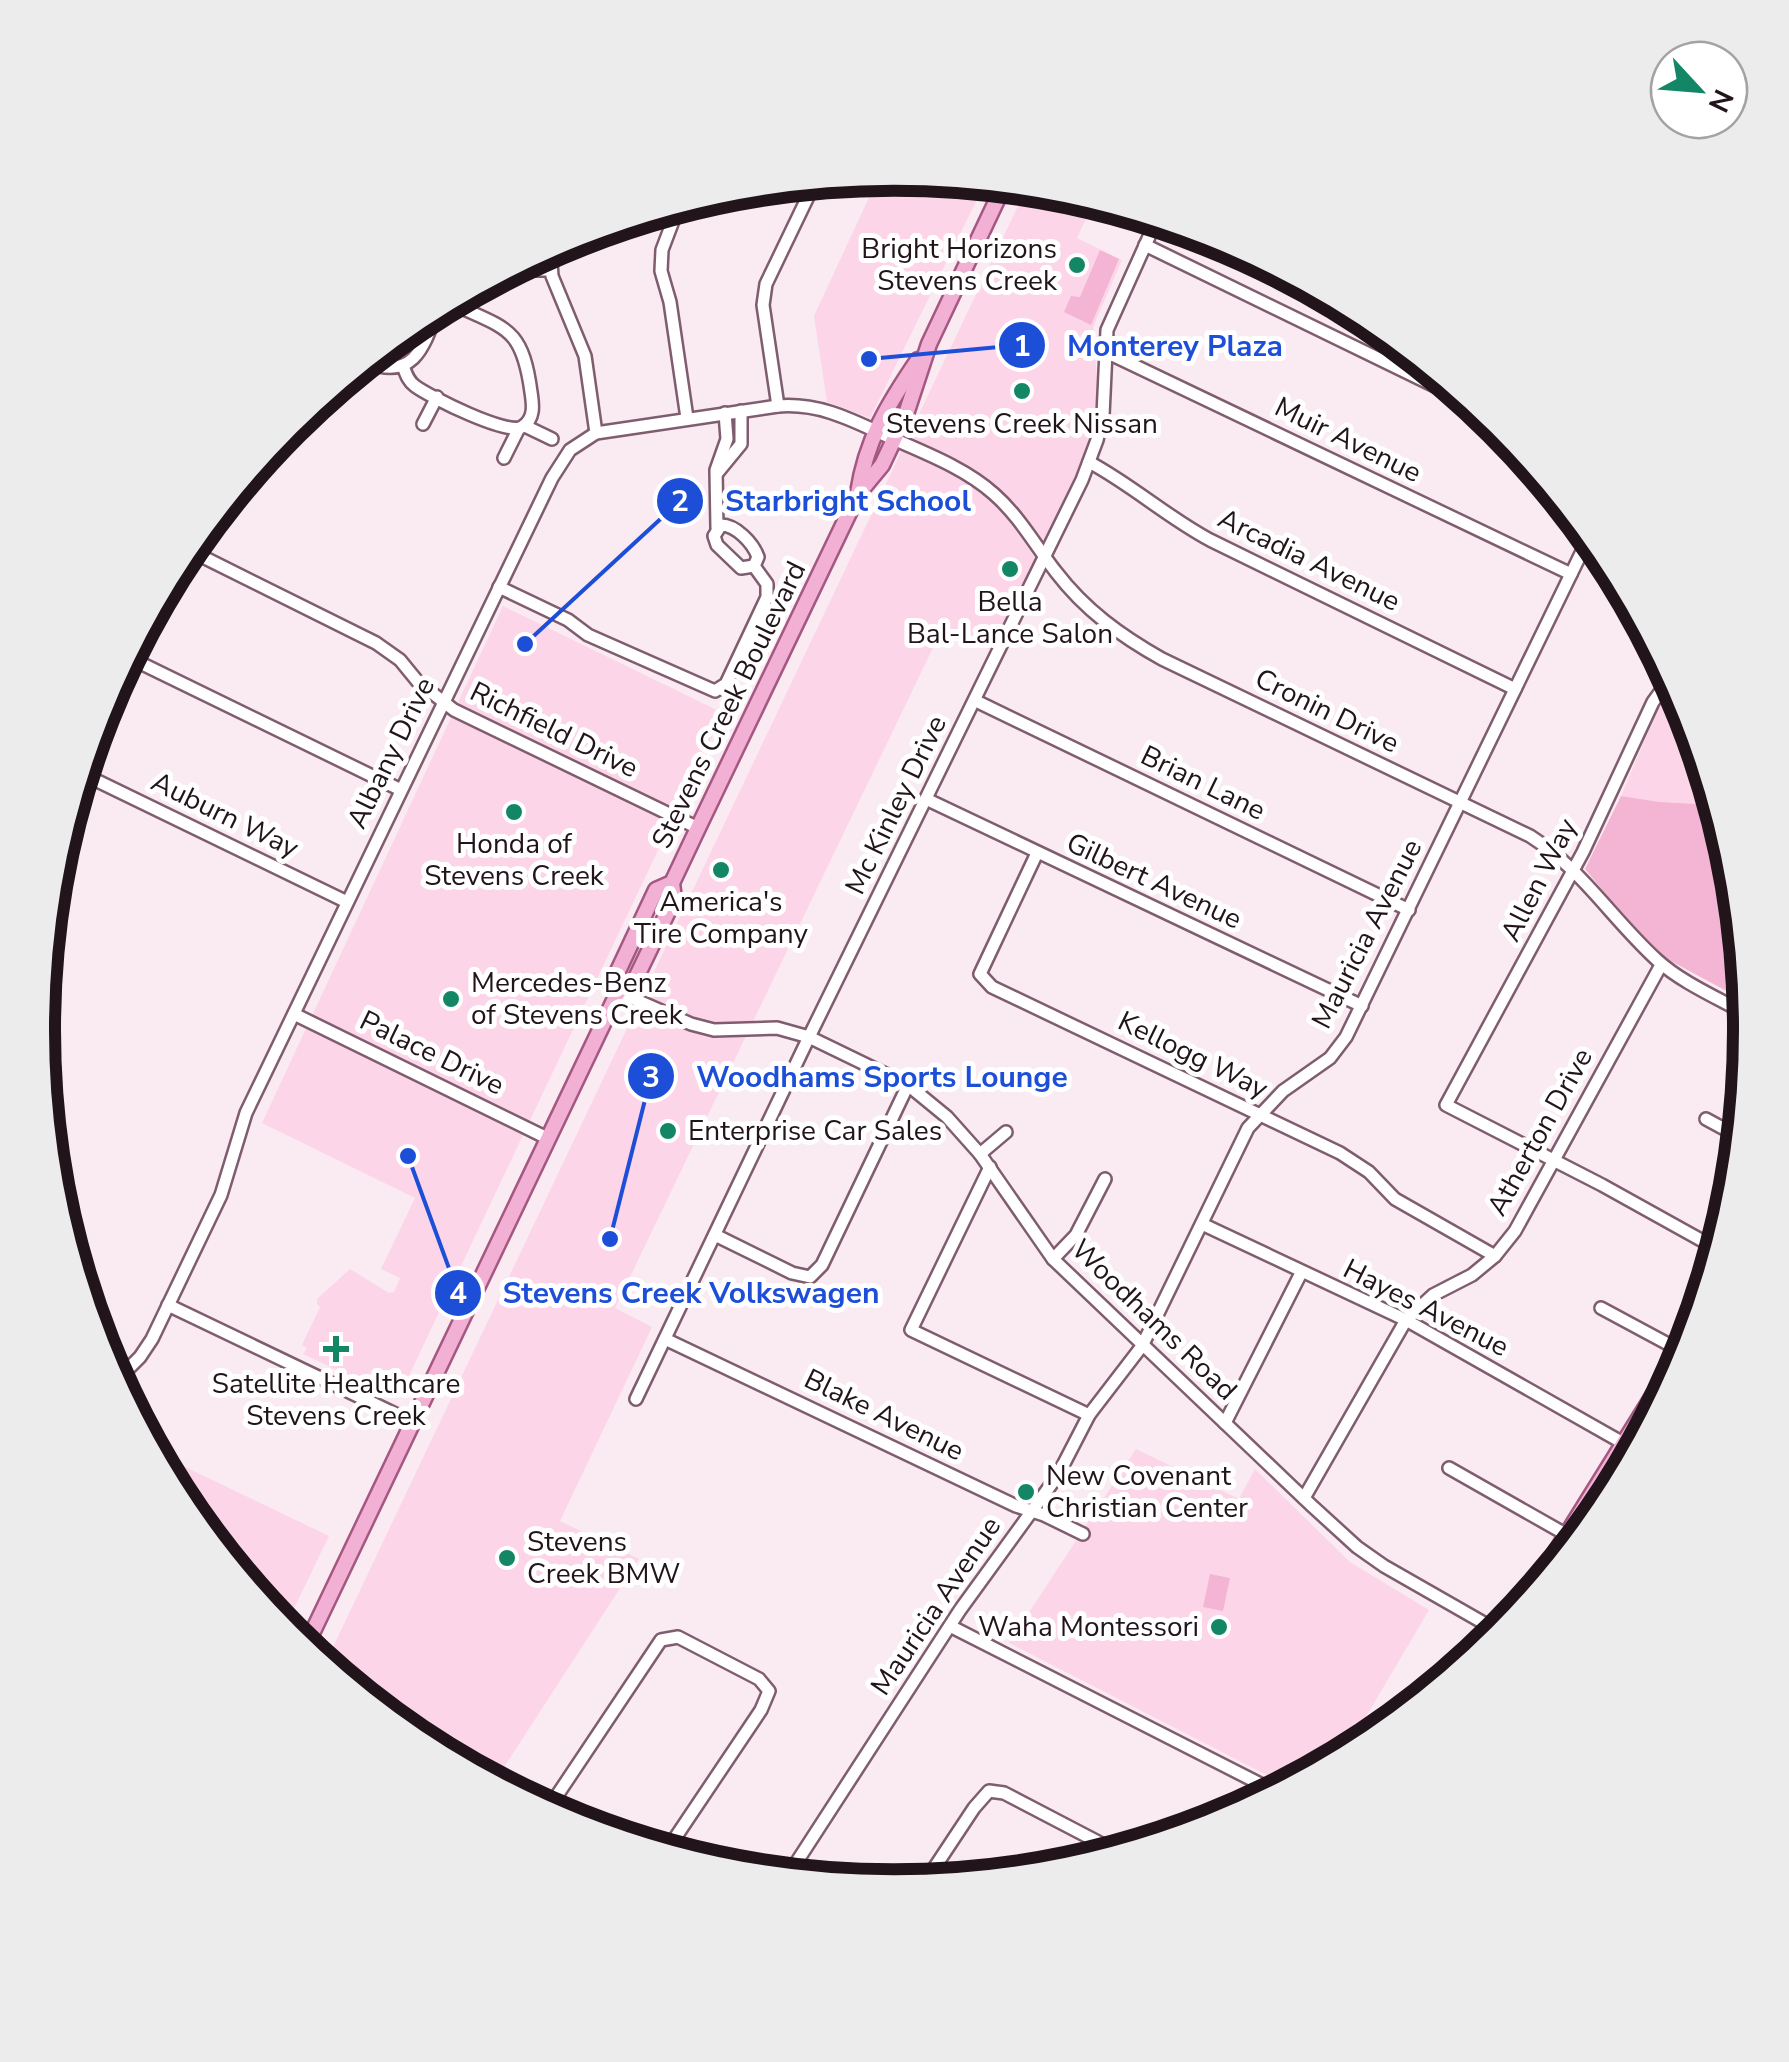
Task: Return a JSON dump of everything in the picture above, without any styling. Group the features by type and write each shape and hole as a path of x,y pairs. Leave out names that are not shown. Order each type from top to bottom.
{"main road":[{"name":"Stevens Creek Boulevard","path":"311,1635 618,992 618,971 656,890 672,883 858,494 882,465 894,440 929,344 994,198"},
{"name":"Stevens Creek Boulevard","path":"858,494 863,457 888,405 929,344"},
{"path":"1566,1535 1638,1420"}],"street":[{"path":"778,406 763,306 766,284 808,196"},
{"path":"673,221 662,250 661,271 670,302 687,418"},
{"name":"Mc Kinley Drive","path":"636,1400 1089,462 1103,415 1108,330 1151,232"},
{"path":"1145,244 1426,381"},
{"path":"551,265 585,356 596,432 742,410 816,407 894,440"},
{"path":"540,270 551,270"},
{"path":"465,310 512,333 526,358 532,415 504,458"},
{"path":"382,366 404,366 418,355 427,334"},
{"name":"Muir Avenue","path":"1104,351 1571,574"},
{"path":"404,366 411,383 436,397 498,427 521,428 552,439"},
{"path":"423,424 436,397"},
{"path":"742,410 743,433 738,451 716,464 714,536 717,545 741,568 754,566"},
{"path":"725,413 727,455"},
{"name":"Albany Drive","path":"127,1370 140,1357 221,1195 240,1129 561,462 581,439 596,432"},
{"name":"Cronin Drive","path":"894,440 980,483 1020,520 1044,556 1090,610 1123,637 1530,836 1574,869 1661,965 1733,1006"},
{"name":"Arcadia Avenue","path":"1089,462 1150,498 1186,527 1516,689"},
{"path":"717,528 730,526 754,548 758,557 754,566"},
{"name":"Mauricia Avenue","path":"797,1864 950,1626 1058,1474 1089,1415 1142,1346 1248,1128 1283,1091 1330,1058 1346,1037 1583,550"},
{"name":"Richfield Drive","path":"202,556 376,643 400,660 418,682 468,717 698,828"},
{"path":"499,587 642,662 715,691 726,684 767,597 766,584 754,566"},
{"path":"141,662 401,790"},
{"name":"Allen Way","path":"1554,1163 1446,1105 1574,869 1661,690"},
{"name":"Brian Lane","path":"976,701 1409,910"},
{"name":"Auburn Way","path":"94,780 347,902"},
{"name":"Gilbert Avenue","path":"926,799 1362,1006"},
{"name":"Kellogg Way","path":"1037,853 980,974 992,987 1340,1153 1368,1172 1395,1198 1494,1256"},
{"name":"Atherton Drive","path":"1304,1498 1406,1320 1433,1295 1472,1275 1515,1231 1661,965"},
{"name":"Woodhams Road","path":"618,992 714,1030 778,1028 808,1037 908,1086 947,1116 980,1154 1052,1258 1357,1548 1488,1625"},
{"name":"Palace Drive","path":"294,1014 547,1138"},
{"path":"715,1234 792,1273 810,1277 822,1264 908,1086"},
{"path":"1706,1119 1728,1131"},
{"path":"980,1154 1006,1132"},
{"path":"1554,1163 1706,1243"},
{"path":"990,1166 912,1330 1089,1415"},
{"path":"1052,1258 1076,1235 1105,1180"},
{"name":"Hayes Avenue","path":"1202,1224 1406,1320 1623,1444"},
{"path":"1225,1423 1301,1272"},
{"path":"168,1304 412,1422"},
{"path":"1601,1308 1672,1345"},
{"name":"Blake Avenue","path":"665,1339 1030,1513 1044,1515 1082,1534"},
{"path":"1449,1468 1566,1535"},
{"path":"950,1626 1260,1787"},
{"path":"555,1799 661,1640 678,1637 758,1678 770,1691 673,1841"},
{"path":"934,1869 989,1791 1004,1793 1102,1844"}],"shaded area":[{"path":"872,192 979,196 870,418 827,402 814,316"},
{"path":"1020,202 1088,215 1077,238 1122,260 1093,327 1098,392 1084,462 992,651 943,627 615,1308 652,1327 560,1521 639,1559 501,1772 428,1729 331,1652"},
{"path":"1100,250 1119,259 1091,325 1064,312 1071,296 1080,297"},
{"path":"503,606 723,713 398,1399 303,1354 307,1348 302,1345 320,1307 317,1299 350,1269 389,1293 394,1292 400,1278 381,1269 415,1198 262,1123"},
{"path":"1665,698 1702,804 1621,796"},
{"path":"1621,796 1702,804 1727,921 1733,994 1654,952 1585,869"},
{"name":"Waha Montessori","path":"1136,1449 1239,1499 1255,1469 1350,1562 1429,1610 1357,1731 1275,1779 1009,1643"},
{"path":"174,1461 329,1536 291,1614 228,1542"},
{"path":"1210,1574 1230,1578 1223,1611 1203,1607"}],"place":[{"name":"Bright Horizons Stevens Creek","path":"1077,265"},
{"name":"Monterey Plaza","path":"869,359"},
{"name":"Stevens Creek Nissan","path":"1022,391"},
{"name":"Bella Bal-Lance Salon","path":"1010,569"},
{"name":"Starbright School","path":"525,644"},
{"name":"Honda of Stevens Creek","path":"514,812"},
{"name":"America's Tire Company","path":"721,870"},
{"name":"Mercedes-Benz of Stevens Creek","path":"451,999"},
{"name":"Enterprise Car Sales","path":"668,1131"},
{"name":"Stevens Creek Volkswagen","path":"408,1156"},
{"name":"Woodhams Sports Lounge","path":"610,1239"},
{"name":"Satellite Healthcare Stevens Creek","path":"336,1349"},
{"name":"New Covenant Christian Center","path":"1026,1492"},
{"name":"Stevens Creek BMW","path":"507,1558"},
{"name":"Waha Montessori","path":"1219,1627"}]}
